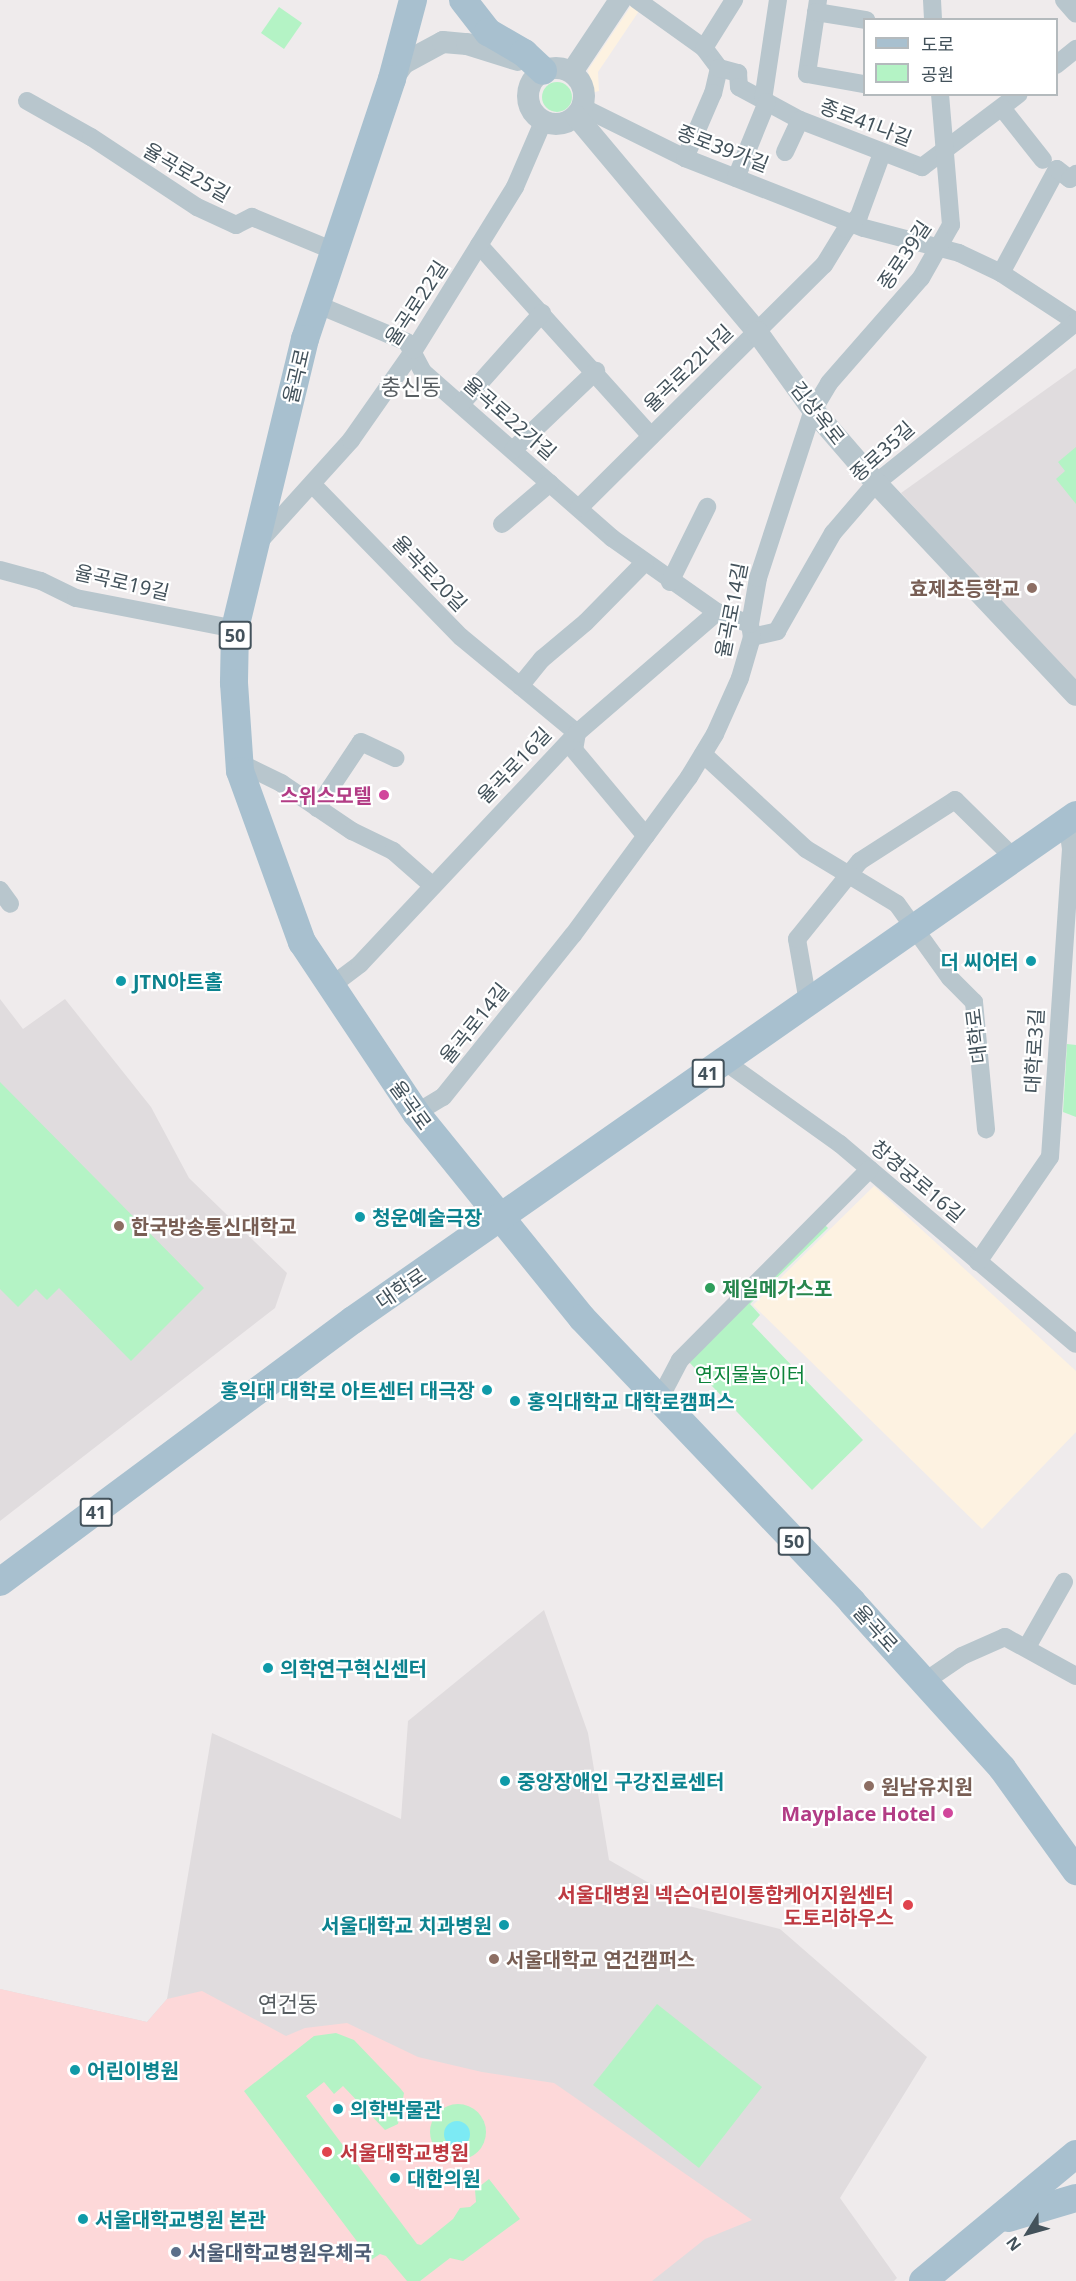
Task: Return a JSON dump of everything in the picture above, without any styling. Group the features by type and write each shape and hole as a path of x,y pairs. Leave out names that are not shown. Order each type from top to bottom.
{"main road":[{"name":"율곡로","path":"413,0 392,79 316,304 235,629 234,683 240,763 302,942 416,1113 582,1318 1002,1768 1076,1871"},
{"path":"463,0 488,32 524,53 539,73"},
{"name":"대학로","path":"0,1582 353,1320 501,1220 1072,818"},
{"path":"923,2281 1000,2220 1076,2154"},
{"path":"954,2281 1000,2220 1076,2198"}],"street":[{"path":"572,72 620,0"},
{"name":"종로41나길","path":"637,0 704,48 719,68 738,73 739,87 800,120 922,167 945,149"},
{"path":"704,48 734,0"},
{"path":"736,178 765,101 778,0"},
{"path":"932,0 933,18"},
{"path":"1064,0 1076,14"},
{"path":"863,19 817,6 807,74 863,84"},
{"path":"392,79 404,63 442,42 492,50 520,61 539,73"},
{"path":"1058,63 1076,49"},
{"path":"557,67 572,72 584,94 579,111 556,125 543,122 533,112 528,98 539,73 557,67"},
{"path":"685,159 714,93 719,68"},
{"name":"종로39길","path":"813,410 829,383 921,278 941,248 951,225 945,149 937,96"},
{"path":"945,149 1017,96"},
{"name":"율곡로25길","path":"27,101 91,137 197,207 236,225 252,217 334,251"},
{"path":"1002,108 1043,160"},
{"name":"종로39가길","path":"579,111 685,159 852,223 941,248"},
{"name":"김상옥로","path":"579,111 757,332 813,410 876,483 1076,695"},
{"name":"종로41나길","path":"785,152 800,120"},
{"name":"율곡로22길","path":"255,547 351,440 414,350 515,187 543,122"},
{"path":"757,332 824,265 859,216 882,153"},
{"path":"1001,273 1056,169 1070,179 1076,174"},
{"name":"율곡로22나길","path":"479,245 596,371 651,436"},
{"name":"종로35길","path":"751,630 777,631 833,533 876,483 1076,322 1001,273 941,248"},
{"path":"316,304 407,342 414,350"},
{"path":"461,404 542,313"},
{"name":"율곡로22나길","path":"579,508 757,332"},
{"name":"율곡로22가길","path":"414,350 423,372 550,483 670,582 717,612"},
{"path":"513,450 596,371"},
{"name":"율곡로14길","path":"416,1113 443,1097 573,935 703,754 740,678 751,630 758,578 813,410"},
{"path":"502,525 550,483"},
{"name":"율곡로20길","path":"313,485 461,637 577,734"},
{"path":"670,582 707,507"},
{"path":"520,686 542,659 586,622 645,562"},
{"name":"율곡로19길","path":"0,570 41,581 76,598 235,629"},
{"path":"717,612 751,630"},
{"name":"율곡로16길","path":"331,986 360,964 577,734 717,612"},
{"path":"577,734 574,750 646,836"},
{"path":"317,808 361,742 395,758"},
{"name":"대학로","path":"703,754 806,849 897,904 951,978 974,1002 986,1129"},
{"path":"240,763 281,783 352,831 393,851 433,886"},
{"path":"808,1002 797,939 860,861 955,800 1014,858"},
{"name":"대학로3길","path":"978,1262 1050,1157 1072,818"},
{"name":"창경궁로16길","path":"724,1061 870,1169 1076,1344"},
{"path":"659,1400 680,1360 870,1169"},
{"path":"1027,1647 1064,1582"},
{"path":"924,1682 962,1656 1005,1637 1027,1647 1076,1676"}],"shaded area":[{"path":"631,6 639,11 598,72 599,91 591,93 588,70"},
{"name":"효제초등학교","path":"1076,368 1076,684 901,493"},
{"name":"한국방송통신대학교","path":"0,999 23,1029 65,999 151,1107 189,1178 287,1273 275,1308 0,1521"},
{"path":"874,1186 1076,1371 1076,1432 982,1529 753,1305"},
{"name":"서울대학교 연건캠퍼스","path":"544,1610 588,1733 609,1860 689,1906 780,1929 927,2057 840,2198 897,2278 894,2281 0,2281 0,1989 147,2022 167,1999 212,1733 401,1819 408,1721"},
{"name":"서울대학교병원","path":"0,1989 147,2022 167,1999 202,1991 286,2036 305,2028 347,2023 418,2057 482,2072 554,2083 752,2220 705,2239 652,2281 0,2281"}],"green space":[{"path":"279,7 302,23 284,49 261,33"},
{"path":"557,82 568,86 572,97 568,108 557,112 546,108 542,97 546,86"},
{"path":"1076,447 1076,504 1056,479 1065,471 1058,462"},
{"path":"1067,1044 1076,1045 1076,1117 1063,1112"},
{"path":"0,1082 204,1288 131,1361 59,1288 47,1300 36,1289 18,1307 0,1289"},
{"name":"연지물놀이터","path":"824,1224 828,1228 750,1304 760,1315 752,1324 863,1440 812,1490 686,1359"},
{"path":"657,2004 762,2087 699,2168 593,2085"},
{"path":"336,2033 354,2040 404,2093 398,2124 385,2130 343,2086 334,2094 324,2082 306,2096 417,2244 421,2245 453,2219 460,2208 470,2207 476,2202 475,2190 489,2179 520,2219 463,2261 450,2258 420,2281 407,2281 386,2256 380,2254 371,2260 244,2091 314,2036"},
{"path":"458,2104 469,2106 478,2112 484,2121 486,2132 484,2143 478,2152 469,2158 458,2160 447,2158 438,2152 432,2143 430,2132 432,2121 438,2112 447,2106"}],"water":[{"path":"457,2121 466,2125 470,2134 466,2143 457,2147 448,2143 444,2134 448,2125"}],"place":[{"name":"효제초등학교","path":"1032,588"},
{"name":"스위스모텔","path":"384,795"},
{"name":"더 씨어터","path":"1031,961"},
{"name":"JTN아트홀","path":"121,981"},
{"name":"청운예술극장","path":"360,1217"},
{"name":"한국방송통신대학교","path":"119,1226"},
{"name":"제일메가스포","path":"710,1288"},
{"name":"홍익대 대학로 아트센터 대극장","path":"487,1390"},
{"name":"홍익대학교 대학로캠퍼스","path":"515,1401"},
{"name":"의학연구혁신센터","path":"268,1668"},
{"name":"중앙장애인 구강진료센터","path":"505,1781"},
{"name":"원남유치원","path":"869,1786"},
{"name":"Mayplace Hotel","path":"948,1813"},
{"name":"서울대병원 넥슨어린이통합케어지원센터 도토리하우스","path":"908,1905"},
{"name":"서울대학교 치과병원","path":"504,1925"},
{"name":"서울대학교 연건캠퍼스","path":"494,1959"},
{"name":"어린이병원","path":"75,2070"},
{"name":"의학박물관","path":"338,2109"},
{"name":"서울대학교병원","path":"327,2152"},
{"name":"대한의원","path":"395,2178"},
{"name":"서울대학교병원 본관","path":"83,2219"},
{"name":"서울대학교병원우체국","path":"176,2252"}],"district":[{"name":"충신동","path":"411,387"},
{"name":"연건동","path":"288,2004"}]}
